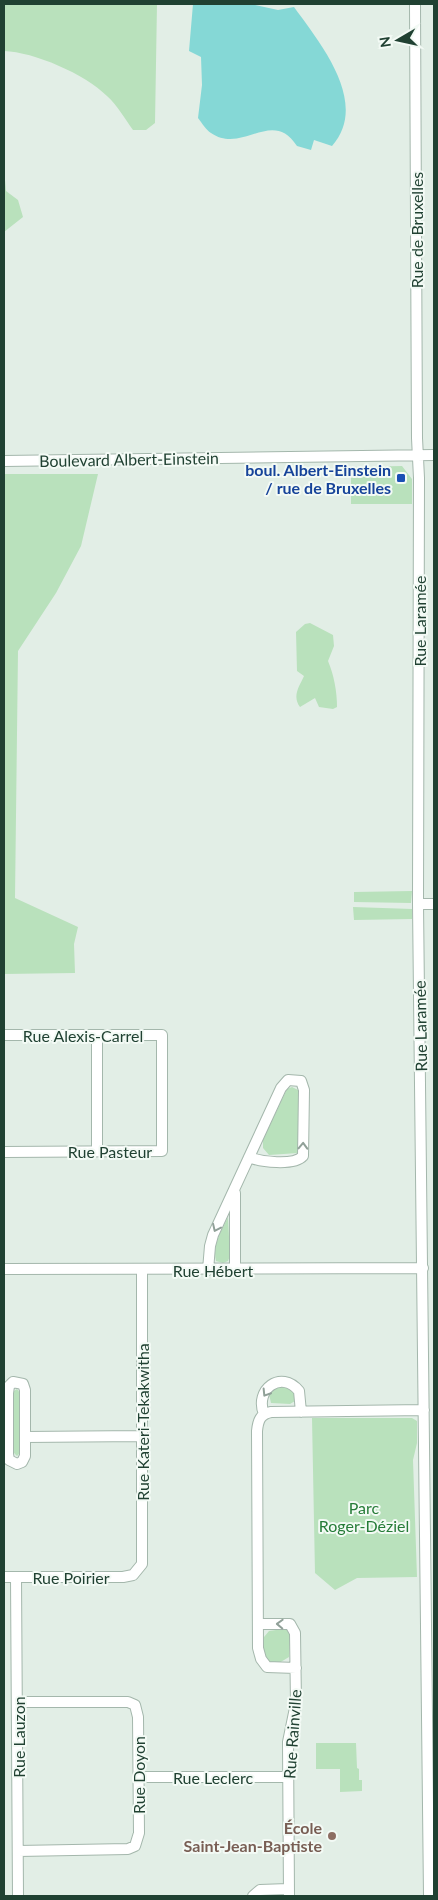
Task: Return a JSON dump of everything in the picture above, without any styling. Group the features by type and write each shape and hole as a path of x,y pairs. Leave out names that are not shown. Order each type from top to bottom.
{"street":[{"name":"Rue de Bruxelles","path":"415,4 418,456"},
{"name":"Boulevard Albert-Einstein","path":"4,461 434,455"},
{"name":"Rue Laramée","path":"418,456 418,904 424,1410 429,1577 429,1896"},
{"path":"418,904 434,904"},
{"name":"Rue Alexis-Carrel","path":"4,1035 162,1035"},
{"path":"97,1035 97,1151"},
{"name":"Rue Pasteur","path":"4,1152 162,1150 162,1035"},
{"path":"208,1270 211,1241 249,1157 284,1083 292,1079 301,1081 304,1090 303,1156 296,1161 265,1162 249,1157"},
{"path":"235,1189 236,1270"},
{"name":"Rue Hébert","path":"4,1269 236,1270 422,1268"},
{"name":"Rue Kateri-Tekakwitha","path":"137,1572 142,1564 143,1554 142,1270"},
{"name":"Rue Rainville","path":"296,1668 272,1668 263,1663 258,1648 257,1431 259,1419 264,1414 261,1408 262,1397 268,1387 278,1381 290,1382 299,1391 301,1412"},
{"path":"13,1382 23,1384 25,1390 25,1438 24,1460 20,1463 11,1462 8,1454 8,1393 9,1386 13,1382"},
{"path":"264,1414 424,1410"},
{"path":"25,1438 142,1436"},
{"name":"Rue Poirier","path":"4,1577 123,1577 137,1572"},
{"name":"Rue Lauzon","path":"16,1577 18,1896"},
{"name":"Rue Rainville","path":"253,1896 260,1890 289,1893 289,1737 296,1703 295,1633 293,1626 285,1624 259,1624"},
{"name":"Rue Doyon","path":"18,1702 123,1701 135,1705 138,1717 139,1837 132,1849 18,1851"},
{"name":"Rue Leclerc","path":"138,1777 288,1777"}],"green space":[{"path":"4,4 157,4 155,123 146,130 133,130 111,100 73,72 30,55 4,51"},
{"path":"4,169 6,191 18,200 23,217 4,232"},
{"path":"402,466 412,479 412,504 351,504 351,467"},
{"path":"4,474 98,474 81,546 56,593 18,651 15,898 78,927 74,944 75,973 4,974"},
{"path":"310,623 333,635 334,646 328,661 336,695 337,707 333,709 319,707 315,698 300,707 298,703 296,695 304,676 297,671 296,632 305,624"},
{"path":"412,891 411,903 354,902 354,892"},
{"path":"353,907 412,909 412,919 354,920"},
{"path":"292,1087 298,1090 298,1153 269,1155 263,1148 263,1140 287,1089"},
{"path":"228,1217 230,1256 228,1261 223,1263 216,1261 215,1249"},
{"path":"286,1386 294,1391 295,1401 290,1404 271,1403 269,1394 276,1387"},
{"path":"17,1389 20,1393 19,1454 17,1456 14,1453 14,1391"},
{"name":"Parc Roger-Déziel","path":"312,1418 412,1418 417,1421 417,1443 413,1460 417,1577 357,1578 335,1590 315,1573"},
{"path":"287,1630 290,1636 289,1657 279,1663 269,1662 264,1654 264,1637 269,1631"},
{"path":"316,1743 356,1743 357,1768 359,1769 359,1780 362,1780 362,1791 340,1792 340,1769 316,1769"}],"water":[{"path":"193,4 251,4 278,10 294,7 327,55 344,93 346,111 342,129 332,146 314,140 311,150 297,146 287,135 278,131 267,131 234,139 223,138 207,130 198,118 202,85 201,57 189,51"}],"place":[{"name":"boul. Albert-Einstein / rue de Bruxelles","path":"401,478"},
{"name":"École Saint-Jean-Baptiste","path":"332,1836"}]}
